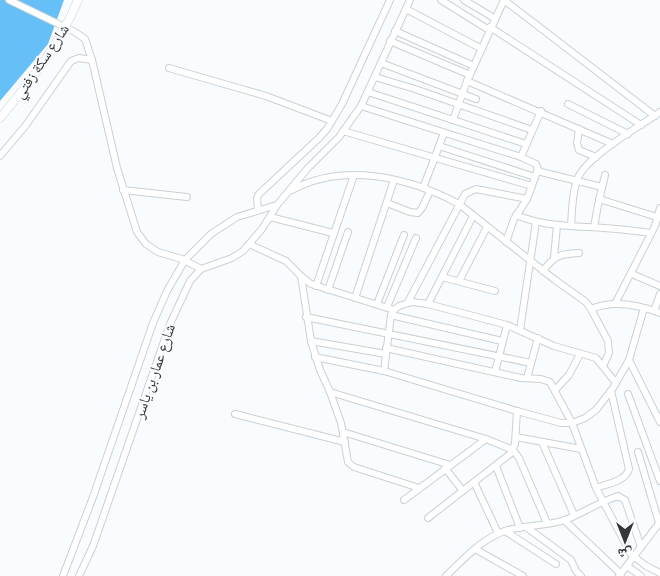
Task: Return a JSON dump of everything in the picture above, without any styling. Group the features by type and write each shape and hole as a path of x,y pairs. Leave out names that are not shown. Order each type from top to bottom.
{"main road":[{"name":"شارع سكة زفتي","path":"0,118 34,76 78,0"}],"street":[{"path":"9,0 62,25 85,39 92,60 110,143 134,228 146,244 158,252 198,267 232,258 249,244 286,193 343,131 361,106 410,0"},
{"path":"258,210 257,198 262,190 320,138 332,121 359,69 390,0"},
{"path":"442,0 490,28 641,125"},
{"path":"464,0 494,18"},
{"path":"453,120 468,78 494,18 504,0 658,114 613,144 584,167 576,181 571,226"},
{"path":"406,9 482,49"},
{"path":"395,31 474,66"},
{"path":"390,42 613,144"},
{"path":"0,156 26,124 71,61 79,58 92,60"},
{"path":"381,63 476,100"},
{"path":"169,68 266,96 332,121"},
{"path":"375,77 416,89 532,130"},
{"path":"368,92 526,144"},
{"path":"568,104 628,134"},
{"path":"361,106 521,157 536,164 538,167 532,186 527,199 516,215 506,242"},
{"path":"521,157 540,112"},
{"path":"579,128 577,143 579,150 596,157"},
{"path":"343,131 532,186"},
{"path":"387,203 410,212 418,213 422,208 444,133"},
{"path":"439,146 536,174 602,187"},
{"path":"594,227 605,175"},
{"path":"286,193 303,184 326,177 354,176 394,180 427,190 459,204 586,302 608,341 609,354 603,366"},
{"path":"316,286 354,176"},
{"path":"354,298 394,180"},
{"path":"408,302 459,204 468,191 476,189 527,199"},
{"path":"124,190 187,197"},
{"path":"599,198 659,212 655,229 615,304"},
{"name":"شارع عمار بن ياسر","path":"63,576 153,323 167,291 193,250 220,228 237,217 277,205"},
{"path":"516,215 536,222 557,226 655,229"},
{"path":"428,304 473,216"},
{"path":"270,217 333,234"},
{"path":"520,330 536,222"},
{"path":"554,258 557,226"},
{"path":"459,281 487,227"},
{"path":"328,290 348,232"},
{"path":"377,304 404,235"},
{"path":"384,371 390,311 416,238"},
{"path":"249,244 286,261 301,276 316,286 377,304 390,311 502,341"},
{"path":"543,270 554,258 563,254 579,253"},
{"name":"شارع عمار بن ياسر","path":"79,576 95,538 170,324 198,267"},
{"path":"632,274 660,286"},
{"path":"301,276 306,317 315,357 330,392 343,432 348,462 354,468 419,488"},
{"path":"442,277 494,291"},
{"path":"591,309 598,306 615,304 657,312 660,294"},
{"path":"390,311 408,302 428,304 507,324 564,350 596,358 616,382"},
{"path":"315,357 384,371 517,411 561,423 572,423 585,418 596,410 611,391 629,360 644,308"},
{"path":"306,317 531,363"},
{"path":"494,372 507,324"},
{"path":"527,378 538,338"},
{"path":"311,341 386,351 550,382 572,423 596,488 635,559 660,573"},
{"path":"554,390 569,375 580,354"},
{"path":"629,360 660,422"},
{"path":"596,488 621,479 628,473 629,469 611,391"},
{"path":"330,392 486,439 513,450 519,458 547,523"},
{"path":"628,394 660,481"},
{"path":"428,518 496,466 513,450 516,437 517,411"},
{"path":"235,414 345,442"},
{"path":"343,432 447,467 463,491"},
{"path":"516,437 581,449"},
{"path":"404,500 486,439"},
{"path":"542,442 574,515"},
{"path":"564,520 620,575 629,567 660,522 638,452"},
{"path":"496,466 523,527 571,560 576,571 581,576"},
{"path":"474,482 498,533"},
{"path":"450,575 475,549 498,533 505,530 564,520 603,501 618,496 623,498 641,547"},
{"path":"505,530 556,564"},
{"path":"475,549 523,576"},
{"path":"629,567 641,575"}],"water":[{"path":"0,0 64,0 48,44 0,101"}]}
